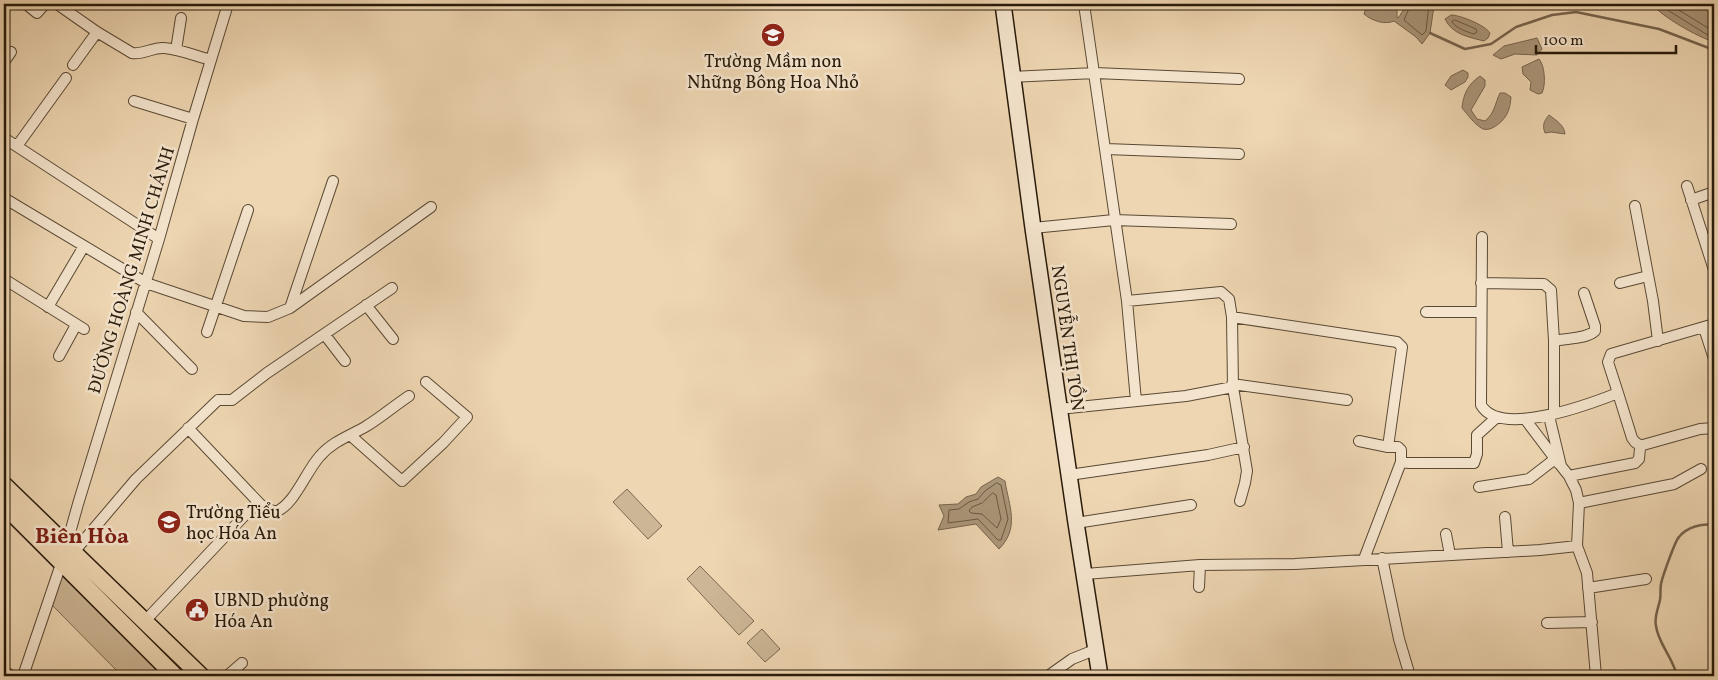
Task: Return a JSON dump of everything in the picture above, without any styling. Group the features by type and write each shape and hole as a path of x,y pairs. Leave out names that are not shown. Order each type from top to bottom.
{"main road":[{"path":"4,485 175,676"},
{"path":"4,505 67,555 144,622 201,676"}],"street":[{"path":"26,4 37,13 45,4"},
{"path":"56,4 132,53 143,53 160,48 176,50 211,60"},
{"name":"ĐƯỜNG HOÀNG MINH CHÁNH","path":"23,676 67,555 78,504 146,283 228,4"},
{"name":"NGUYỄN THỊ TỒN","path":"1003,4 1059,409 1100,676"},
{"path":"1084,4 1127,301 1136,401"},
{"path":"176,50 181,18"},
{"path":"73,65 97,32"},
{"path":"4,62 11,52"},
{"path":"1013,77 1095,72 1239,79"},
{"path":"16,146 66,78"},
{"path":"134,101 193,119"},
{"path":"4,138 159,239"},
{"path":"1106,149 1238,154"},
{"path":"290,308 333,181"},
{"path":"1688,186 1714,270"},
{"path":"1692,200 1714,192"},
{"path":"4,198 146,283 244,316 268,317 290,308 431,207"},
{"path":"1635,206 1658,341"},
{"path":"207,332 248,210"},
{"path":"1033,228 1114,220 1231,224"},
{"path":"1482,237 1481,404 1489,414 1497,417 1525,419 1551,415 1618,393"},
{"path":"48,307 84,246"},
{"path":"1620,283 1648,276"},
{"path":"4,279 80,327 59,356"},
{"path":"1481,283 1528,282 1544,284 1551,290 1554,341 1551,415 1558,463"},
{"path":"67,555 136,478 218,400 232,400 267,373 392,288"},
{"path":"1127,301 1221,292 1229,299 1232,317 1232,386 1247,471 1240,501"},
{"path":"1554,341 1591,334 1595,331 1596,328 1584,293"},
{"path":"366,305 393,338"},
{"path":"136,312 192,369"},
{"path":"1426,312 1481,312"},
{"path":"1232,317 1400,344 1402,347 1388,447"},
{"path":"1714,359 1709,326 1611,354 1608,357 1632,438 1635,442 1641,446 1700,429 1714,428"},
{"path":"325,335 345,361"},
{"path":"350,435 402,481 443,444 467,417 426,382"},
{"path":"1059,409 1186,396 1232,386 1347,400"},
{"path":"188,428 261,505 275,512 280,510 291,499 320,456 336,442 366,426 409,396"},
{"path":"1401,462 1474,463 1477,454 1477,434 1497,417"},
{"path":"1525,419 1569,476 1576,490 1579,502 1576,546 1587,573 1596,676"},
{"path":"1359,441 1388,447 1398,447 1401,450 1401,462 1364,560"},
{"path":"1569,476 1635,463 1639,459 1641,446"},
{"path":"1069,475 1208,455 1244,447"},
{"path":"1479,487 1529,479 1558,463"},
{"path":"1579,502 1674,484 1701,469"},
{"path":"144,622 246,514 255,506 261,505"},
{"path":"1076,523 1191,505"},
{"path":"1505,517 1508,552"},
{"path":"1446,534 1450,555"},
{"path":"1085,574 1200,565 1295,564 1508,552 1576,546"},
{"path":"1382,558 1399,639 1410,676"},
{"path":"1199,587 1200,565"},
{"path":"1588,588 1646,578"},
{"path":"1547,623 1592,622"},
{"path":"1048,676 1072,659 1096,649"},
{"path":"227,676 242,663"},
{"path":"4,671 12,676"}],"shaded area":[{"path":"627,489 662,526 648,539 613,502"},
{"path":"700,566 754,621 739,635 687,579"},
{"path":"62,572 167,676 122,676 51,604"},
{"path":"762,629 780,649 765,662 747,643"}],"water":[{"path":"1367,4 1397,4 1397,18 1407,4 1433,4 1430,33 1422,44 1416,37 1394,21 1383,22 1364,14"},
{"path":"1652,4 1714,4 1714,42 1681,26 1664,15"},
{"path":"1451,15 1466,19 1483,27 1490,33 1488,38 1484,41 1456,31 1445,19"},
{"path":"1537,38 1542,49 1537,55 1515,54 1501,59 1493,55 1504,46"},
{"path":"1539,59 1543,66 1544,81 1542,93 1538,94 1530,90 1531,82 1523,74 1522,67"},
{"path":"1463,70 1468,73 1465,82 1451,90 1445,85 1451,76"},
{"path":"1480,76 1485,80 1485,86 1471,110 1477,119 1485,121 1488,118 1500,93 1505,93 1511,97 1510,107 1504,118 1493,128 1489,129 1483,129 1477,125 1462,108 1467,90"},
{"path":"1549,115 1562,126 1565,134 1545,133 1544,123"},
{"path":"998,477 1005,481 1011,516 1009,533 999,549 976,524 938,530 944,516 939,505 958,504 966,497 976,494 981,487"}],"waterway":[{"path":"1430,33 1465,49 1491,44 1516,27 1552,15 1576,12 1659,29 1714,50"},
{"path":"1677,676 1657,632 1656,616 1661,584 1679,537 1695,526 1714,525"}],"place":[{"name":"Trường Mầm non Những Bông Hoa Nhỏ","path":"773,35"},
{"name":"Trường Tiểu học Hóa An","path":"169,522"},
{"name":"UBND phường Hóa An","path":"197,610"}],"district":[{"name":"Biên Hòa","path":"82,535"}]}
